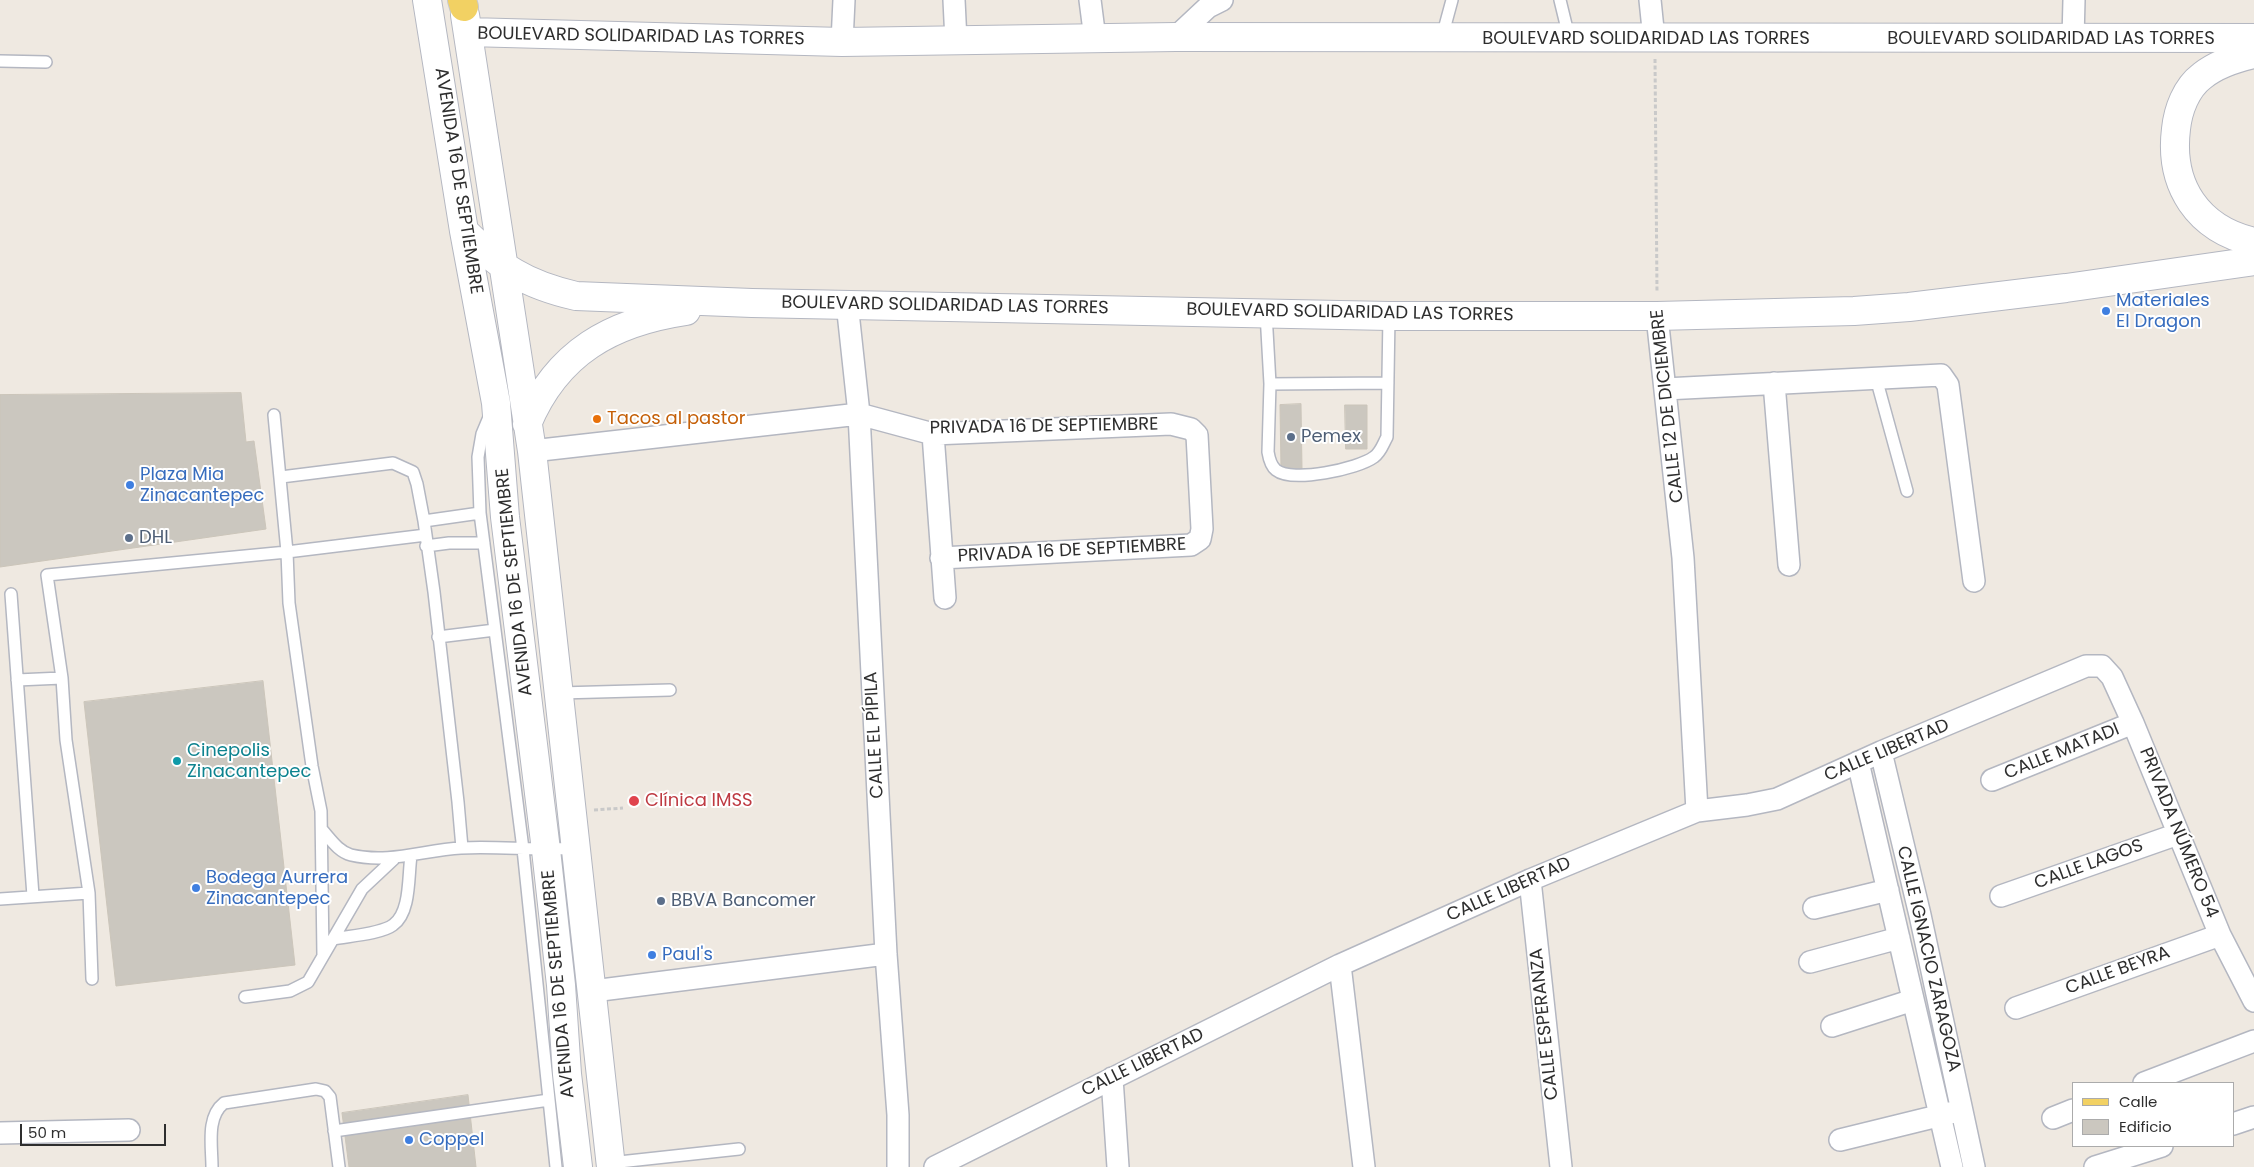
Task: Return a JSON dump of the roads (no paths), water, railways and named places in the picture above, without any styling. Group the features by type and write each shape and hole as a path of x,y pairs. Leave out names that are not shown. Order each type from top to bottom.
{"main road":[{"name":"AVENIDA 16 DE SEPTIEMBRE","path":"427,0 464,231 496,402 534,849 549,986 567,1074 578,1167"},
{"name":"AVENIDA 16 DE SEPTIEMBRE","path":"465,10 532,451 611,1165"},
{"name":"BOULEVARD SOLIDARIDAD LAS TORRES","path":"465,10 842,42 1176,37 1441,39 2254,38"},
{"path":"2254,54 2220,64 2200,76 2189,91 2177,117 2174,149 2179,178 2194,205 2220,230 2254,242"},
{"name":"BOULEVARD SOLIDARIDAD LAS TORRES","path":"464,231 518,277 551,290 576,296 752,303 846,303 1389,316 1657,316 1854,312 2077,286 2254,261"},
{"path":"527,424 533,410 558,373 596,340 620,327 665,314 752,303"}],"street":[{"path":"842,42 844,0"},
{"path":"954,0 956,41"},
{"path":"1090,0 1095,39"},
{"path":"1650,0 1654,39"},
{"path":"2074,0 2080,39"},
{"path":"1176,37 1212,2"},
{"name":"CALLE EL PÍPILA","path":"846,303 859,414 886,954 898,1116 898,1167"},
{"name":"CALLE 12 DE DICIEMBRE","path":"1657,316 1683,558 1697,812"},
{"path":"1665,389 1941,375 1948,386 1974,582"},
{"path":"1774,383 1789,565"},
{"path":"532,451 859,414"},
{"name":"PRIVADA 16 DE SEPTIEMBRE","path":"859,414 933,434 1171,424 1191,429 1197,435 1199,444 1200,538 1191,545 1178,548 941,558"},
{"path":"933,434 945,598"},
{"name":"CALLE LIBERTAD","path":"935,1167 1340,965 1530,880 1697,812 1747,806 1777,799 1881,752 2086,666 2102,666"},
{"name":"PRIVADA NÚMERO 54","path":"2102,666 2112,677 2133,724 2220,935 2247,971 2254,1001"},
{"name":"CALLE MATADI","path":"1992,780 2133,724"},
{"name":"CALLE IGNACIO ZARAGOZA","path":"1881,752 1920,916 1974,1167"},
{"name":"CALLE IGNACIO ZARAGOZA","path":"1858,762 1952,1167"},
{"path":"1871,823 1896,816"},
{"name":"CALLE LAGOS","path":"2001,896 2178,834"},
{"name":"CALLE ESPERANZA","path":"1530,880 1561,1167"},
{"path":"1814,908 1888,890"},
{"name":"CALLE BEYRA","path":"2016,1008 2220,935"},
{"path":"1810,962 1899,938"},
{"path":"593,991 886,954"},
{"path":"1340,965 1364,1167"},
{"path":"1832,1026 1913,1000"},
{"path":"2147,1082 2254,1041"},
{"path":"1112,1078 1118,1167"},
{"path":"1840,1140 1961,1110"},
{"path":"2053,1118 2072,1110"},
{"path":"2234,1124 2254,1117"},
{"path":"0,1134 129,1130"},
{"path":"2095,1167 2159,1147"}],"lane":[{"path":"1441,39 1452,0"},
{"path":"1560,0 1570,39"},
{"path":"0,61 46,62"},
{"path":"1266,313 1270,384 1270,460 1276,470 1285,474 1335,472 1357,466 1374,457 1380,450 1387,437 1389,316"},
{"path":"1876,378 1907,490"},
{"path":"1270,384 1388,383"},
{"path":"496,402 482,434 478,457 480,513 495,630 534,849"},
{"path":"274,415 281,477 291,622 323,831 322,956"},
{"path":"281,477 393,463 412,472 417,484 424,521 434,592 462,848"},
{"path":"424,521 480,513"},
{"path":"92,979 89,893 66,740 62,678 47,575 426,540 484,543"},
{"path":"11,594 33,896"},
{"path":"438,637 495,630"},
{"path":"17,680 62,678"},
{"path":"560,693 670,690"},
{"path":"323,831 341,850 349,854 369,858 394,858 462,848 576,848"},
{"path":"332,939 393,926 401,917 405,905 410,856"},
{"path":"246,997 290,991 308,982 362,889 394,858"},
{"path":"0,898 89,893"},
{"path":"549,986 549,1100 556,1167"},
{"path":"212,1167 212,1122 214,1114 224,1103 316,1089 325,1091 330,1097 339,1167"},
{"path":"334,1131 549,1100"},
{"path":"611,1165 739,1149"}],"place":[{"name":"Materiales El Dragon","path":"2106,311"},
{"name":"Tacos al pastor","path":"597,419"},
{"name":"Pemex","path":"1291,437"},
{"name":"Plaza Mia Zinacantepec","path":"130,485"},
{"name":"DHL","path":"129,538"},
{"name":"Cinepolis Zinacantepec","path":"177,761"},
{"name":"Clínica IMSS","path":"634,801"},
{"name":"Bodega Aurrera Zinacantepec","path":"196,888"},
{"name":"BBVA Bancomer","path":"661,901"},
{"name":"Paul's","path":"652,955"},
{"name":"Coppel","path":"409,1140"}]}
